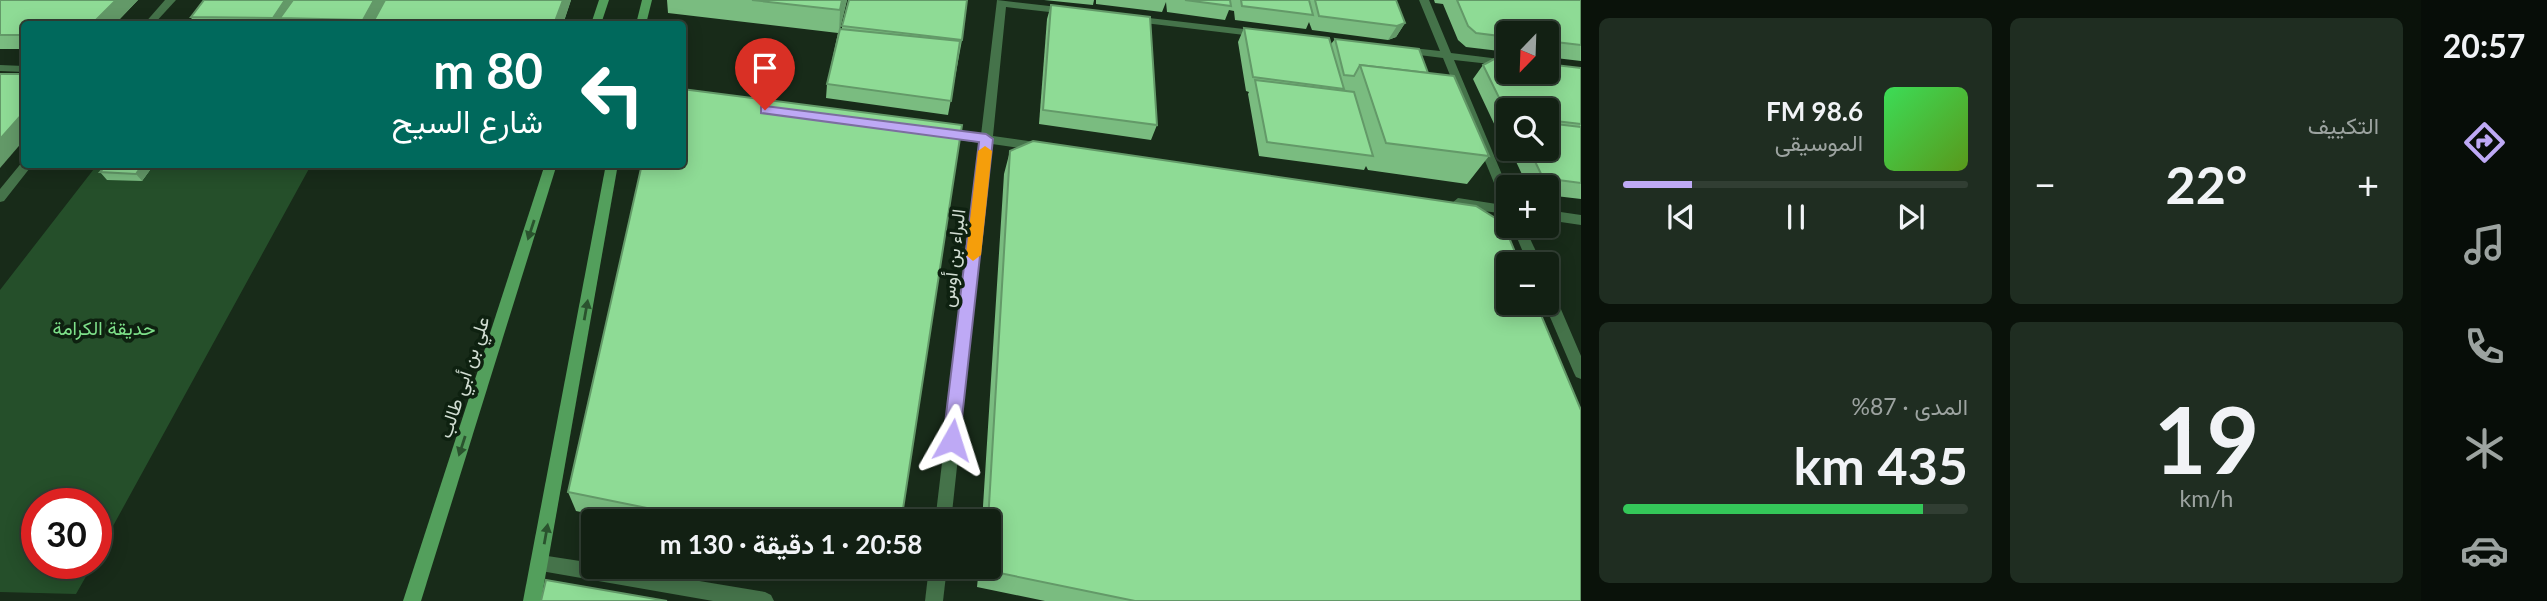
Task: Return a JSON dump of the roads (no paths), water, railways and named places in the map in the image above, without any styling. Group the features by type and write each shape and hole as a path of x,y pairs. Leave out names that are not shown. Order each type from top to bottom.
{"main road":[{"path":"597,21 604,0"},
{"path":"642,21 647,0"},
{"name":"علي بن أبي طالب","path":"412,601 550,168"},
{"path":"533,601 611,168"}],"street":[{"path":"152,21 171,0"},
{"path":"1424,0 1496,175"},
{"path":"1002,2 1083,13"},
{"name":"البراء بن أوس","path":"944,509 1002,2"},
{"path":"1123,18 1272,35"},
{"path":"1393,49 1496,61"},
{"path":"0,68 21,69"},
{"path":"931,132 1055,148"},
{"path":"0,198 24,168"},
{"path":"1440,201 1496,208"},
{"path":"1559,217 1581,220"},
{"path":"1556,315 1581,373"},
{"path":"541,563 765,601"},
{"path":"934,601 936,579"}],"park label":[{"name":"حديقة الكرامة","path":"104,327"}]}
